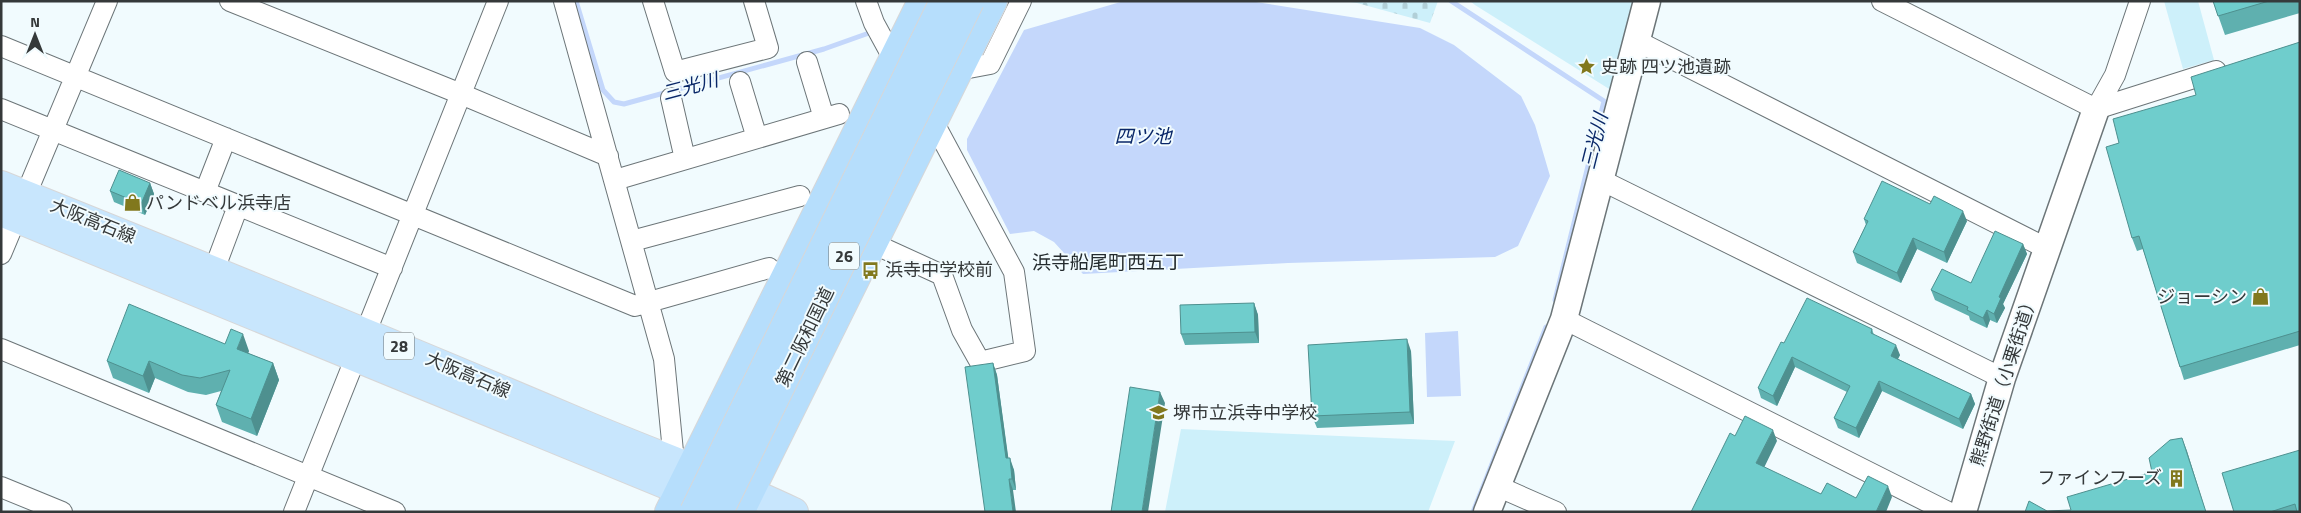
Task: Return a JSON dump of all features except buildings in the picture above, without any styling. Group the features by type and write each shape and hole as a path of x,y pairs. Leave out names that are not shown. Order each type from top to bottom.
{"highway":[{"name":"26","path":"682,489 922,1"},
{"name":"第二阪和国道","path":"682,489 944,1"},
{"name":"第二阪和国道","path":"719,512 970,1"},
{"name":"26","path":"745,502 993,1"}],"main road":[{"name":"大阪高石線","path":"1,184 15,208 362,344"},
{"name":"大阪高石線","path":"15,208 214,270 362,344 733,512"},
{"name":"大阪高石線","path":"682,489 794,512"}],"street":[{"path":"1,254 15,208 54,130 107,1"},
{"path":"230,1 461,94 608,156"},
{"path":"294,512 498,1"},
{"path":"564,1 664,360 682,489"},
{"path":"653,1 675,72 768,48 754,1"},
{"path":"866,1 874,22 893,59 933,120 1014,272 1025,351 980,362 962,330 942,275 872,243"},
{"path":"958,70 990,64 1021,1"},
{"path":"1487,512 1564,320 1646,1"},
{"path":"2096,110 2116,75 2140,1"},
{"path":"1887,2 2096,110 2237,64"},
{"path":"1637,41 2046,248"},
{"path":"1,46 635,306 770,268"},
{"path":"615,180 832,116 807,62"},
{"path":"740,82 756,138"},
{"path":"671,98 685,159"},
{"path":"1,108 392,268"},
{"name":"熊野街道（小栗街道）","path":"1963,512 2002,378 2046,248 2096,110"},
{"path":"205,192 226,138"},
{"path":"1601,180 2002,378"},
{"path":"632,241 800,196"},
{"path":"214,270 238,206"},
{"path":"1564,320 1948,512"},
{"path":"1,349 395,512"},
{"path":"1497,486 1556,512"},
{"path":"1,487 62,512"}],"green space":[{"path":"1342,1 1438,1 1430,23 1357,3"},
{"path":"1470,1 1636,1 1614,92 1475,5"},
{"path":"2164,1 2198,1 2214,60 2183,69"},
{"path":"1181,429 1455,441 1428,512 1165,512"}],"water":[{"name":"四ツ池","path":"1124,1 1250,1 1420,28 1454,45 1521,96 1535,125 1550,176 1518,246 1495,257 1288,263 1083,274 1054,242 1034,231 1010,234 967,150 967,139 1024,30"},
{"path":"1458,331 1461,396 1427,397 1425,333"}],"waterway":[{"name":"三光川","path":"576,1 603,90 614,102 624,104 824,49 869,33"},
{"name":"三光川","path":"1451,1 1604,101 1555,300"},
{"name":"三光川","path":"1473,512 1546,327"}],"place":[{"name":"史跡 四ツ池遺跡","path":"1587,67"},
{"name":"パンドベル浜寺店","path":"132,203"},
{"name":"浜寺中学校前","path":"871,270"},
{"name":"ジョーシン","path":"2261,297"},
{"name":"堺市立浜寺中学校","path":"1159,413"},
{"name":"ファインフーズ","path":"2176,478"}],"district":[{"name":"浜寺船尾町西五丁","path":"1108,262"}]}
